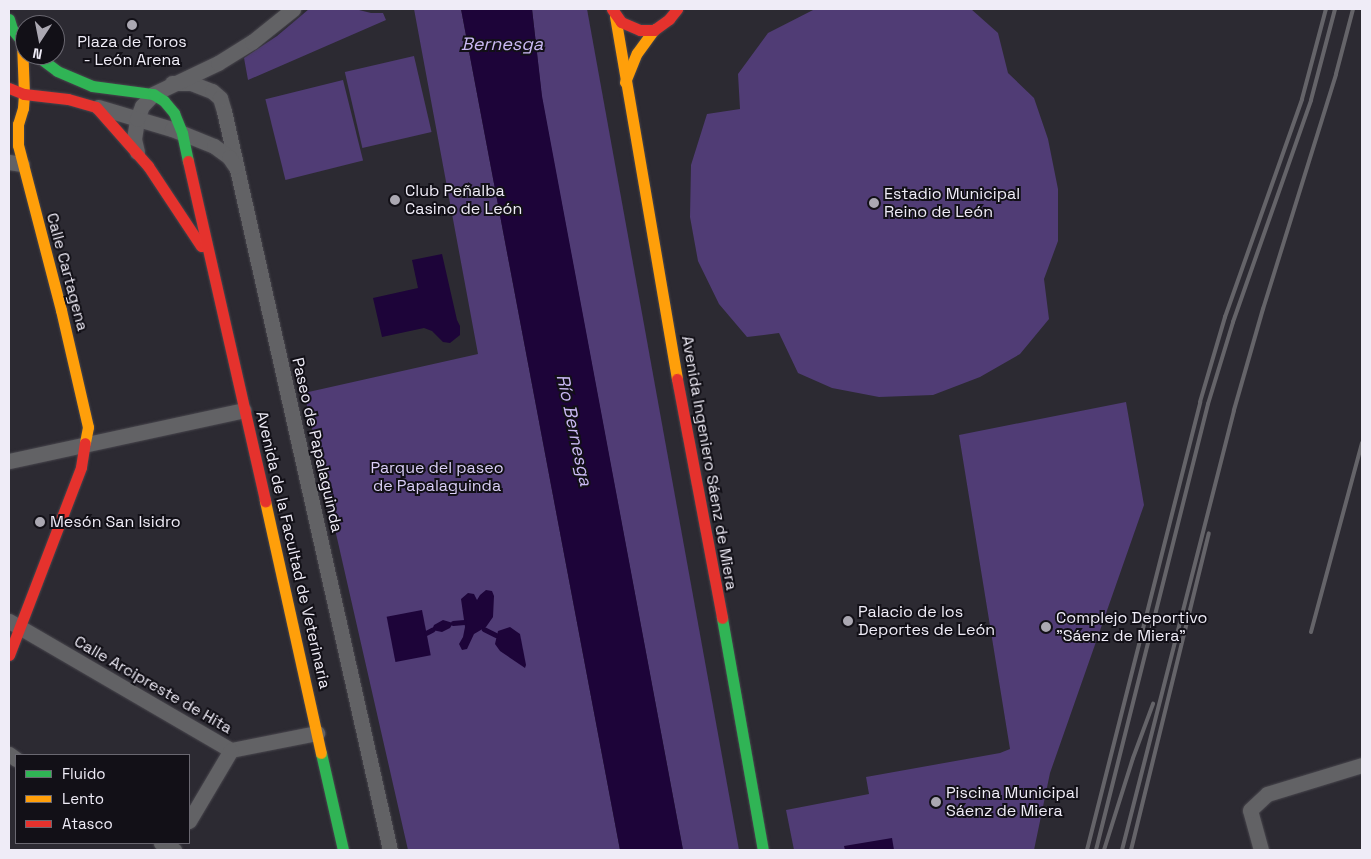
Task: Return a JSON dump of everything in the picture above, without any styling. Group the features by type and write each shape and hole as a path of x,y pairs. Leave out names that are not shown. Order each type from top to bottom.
{"main road":[{"path":"625,82 637,53 654,30 669,20 677,9"},
{"path":"613,12 630,27 654,30"},
{"name":"Avenida Ingeniero Sáenz de Miera","path":"613,12 688,444 726,639 763,850"},
{"name":"Calle Cartagena","path":"9,655 14,624 81,467 88,428 61,310 15,163 18,145 18,124 23,108 23,65"},
{"path":"49,65 57,71 92,86 153,94"},
{"path":"9,88 24,94 68,99 96,107"},
{"name":"Avenida de la Facultad de Veterinaria","path":"153,94 164,101 174,113 182,133 342,849"},
{"name":"Avenida de la Facultad de Veterinaria","path":"96,107 148,166 209,258"}],"street":[{"path":"137,153 134,139 137,119 142,106 153,94 172,83 218,63 252,42 293,9"},
{"name":"Paseo de Papalaguinda","path":"172,83 191,83 212,91 220,98 390,850"},
{"path":"96,107 182,133 214,146 229,157 237,170"},
{"path":"9,461 244,410"},
{"name":"Calle Arcipreste de Hita","path":"14,624 231,750 317,733"},
{"path":"190,819 231,750"},
{"path":"1261,850 1250,810 1267,794 1362,764"}],"green space":[{"path":"309,9 355,9 371,13 383,13 386,20 248,80 244,58 277,36"},
{"name":"Parque del paseo de Papalaguinda","path":"414,9 461,9 620,850 408,850 304,393 478,354"},
{"path":"532,9 587,9 739,850 683,850 542,99"},
{"name":"Estadio Municipal Reino de León","path":"815,9 971,9 998,33 1008,73 1034,98 1048,139 1058,189 1058,241 1044,279 1049,319 1020,354 980,377 933,395 879,397 832,388 798,373 779,333 747,337 719,304 698,261 690,217 691,165 707,114 740,109 738,74 768,33"},
{"path":"414,56 432,132 362,148 345,72"},
{"path":"343,80 363,161 285,180 265,99"},
{"name":"Complejo Deportivo \"Sáenz de Miera\"","path":"1126,402 1144,505 1050,773 1034,850 794,850 786,810 869,794 866,777 1000,753 1010,749 959,435"}],"water":[{"name":"Bernesga","path":"461,9 532,9 542,96 683,850 620,850"},
{"path":"442,254 460,326 460,335 450,343 443,342 432,331 424,328 382,337 373,298 418,288 412,260"},
{"path":"486,590 492,591 494,596 493,617 486,627 474,634 467,649 462,650 459,644 465,627 461,599 468,593 474,594 477,600"},
{"path":"422,610 431,655 395,662 387,617"},
{"path":"443,620 453,623 450,628 442,632 432,630 434,625"},
{"path":"510,627 520,634 525,668 500,651 495,644 498,631"},
{"path":"892,838 894,850 845,850 844,846"}],"waterway":[{"path":"453,623 464,622"},
{"path":"484,629 496,635"},
{"path":"426,633 432,630"}],"railway":[{"path":"1087,850 1200,402 1225,317 1302,99 1326,9"},
{"path":"1096,850 1208,404 1233,322 1311,100 1335,9"},
{"path":"1122,850 1234,410 1263,309 1336,74 1353,9"},
{"path":"1311,632 1362,443"},
{"path":"1131,850 1209,533"},
{"path":"1104,850 1133,758 1153,704"}],"traffic: fast":[{"path":"9,19 15,33"},
{"path":"49,65 57,71 92,86 153,94 164,101 174,113 182,133 188,161"},
{"path":"722,618 763,850"},
{"path":"321,753 343,850"}],"traffic: slow":[{"path":"615,16 677,379"},
{"path":"625,82 637,53 654,30"},
{"path":"23,65 24,94 23,108 18,124 18,145 61,310 88,427 85,443"},
{"path":"265,501 321,753"}],"traffic: jam":[{"path":"612,9 621,22 640,30 654,30 669,19 677,9"},
{"path":"9,88 24,94 68,99 96,107 148,166 201,246"},
{"path":"188,161 265,501"},
{"path":"677,379 722,618"},
{"path":"9,655 81,467 85,443"}],"place":[{"name":"Plaza de Toros - León Arena","path":"132,25"},
{"name":"Club Peñalba Casino de León","path":"395,200"},
{"name":"Estadio Municipal Reino de León","path":"874,203"},
{"name":"Mesón San Isidro","path":"40,522"},
{"name":"Palacio de los Deportes de León","path":"848,621"},
{"name":"Complejo Deportivo \"Sáenz de Miera\"","path":"1046,627"},
{"name":"Piscina Municipal Sáenz de Miera","path":"936,802"}],"water label":[{"name":"Río Bernesga","path":"574,430"}]}
